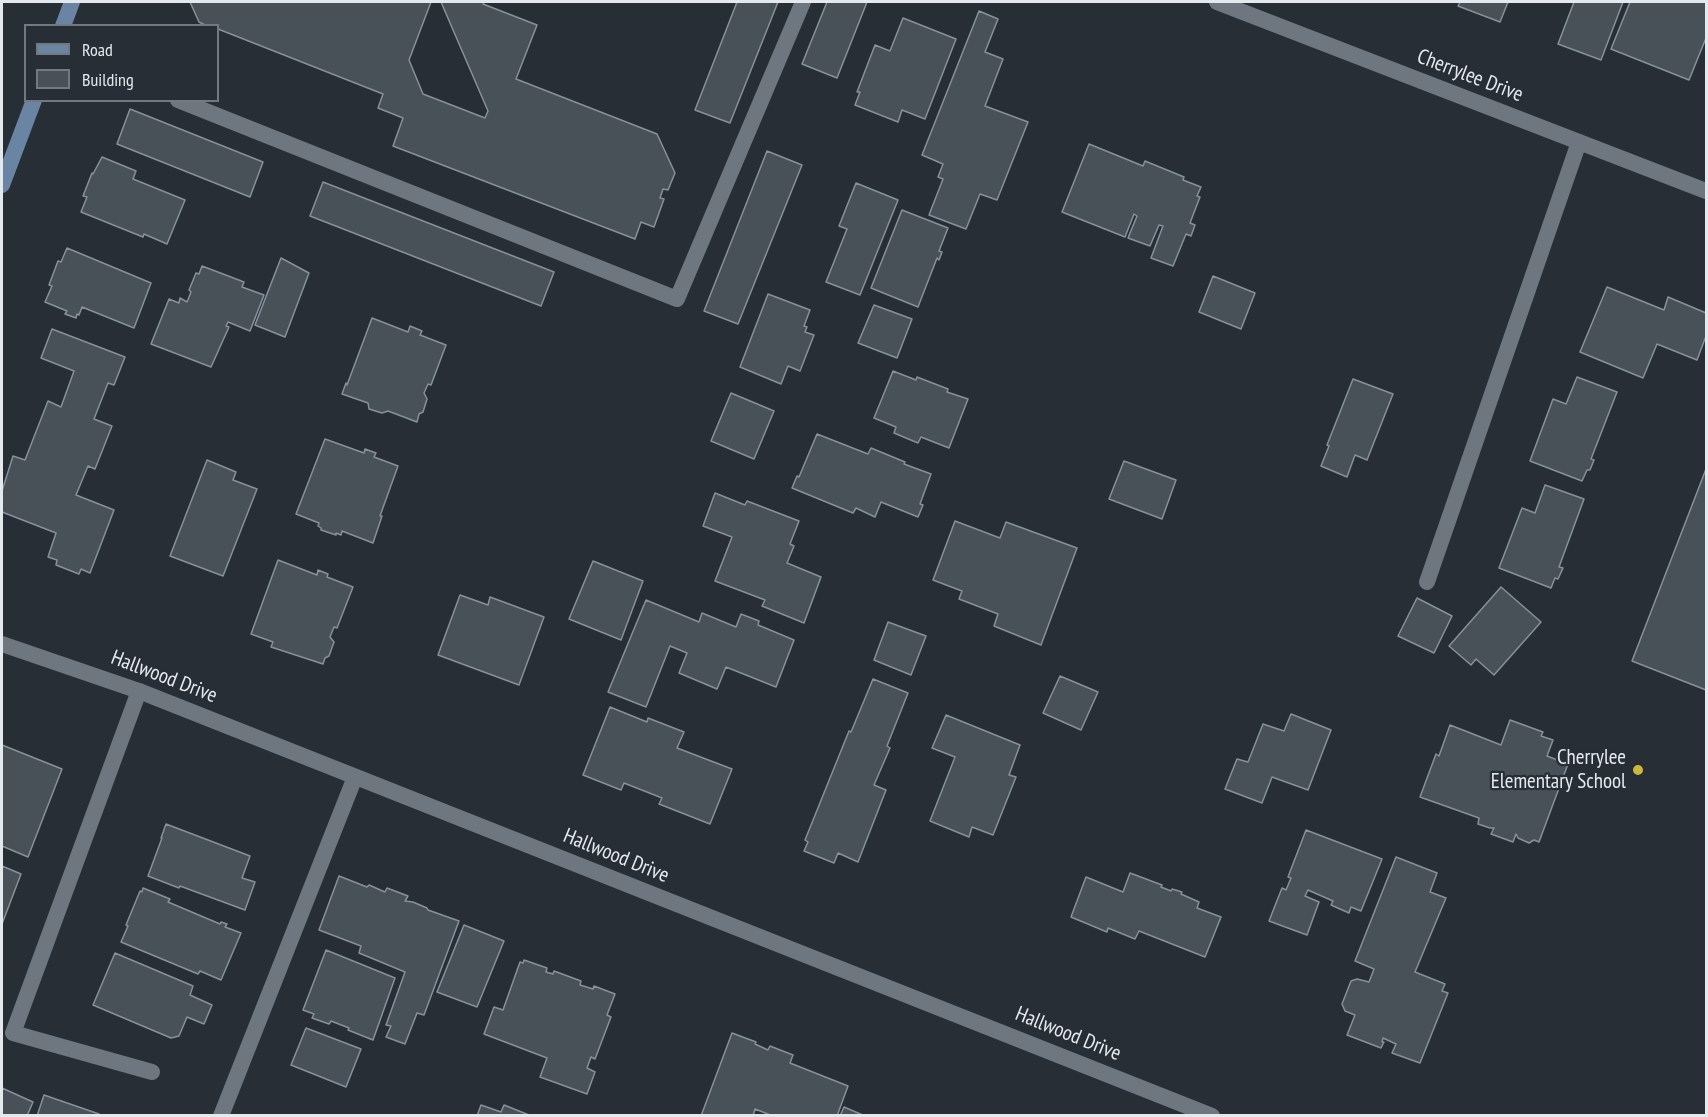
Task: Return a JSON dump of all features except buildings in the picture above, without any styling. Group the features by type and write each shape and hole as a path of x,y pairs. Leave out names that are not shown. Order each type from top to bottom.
{"main road":[{"path":"64,24 72,2"},
{"path":"2,185 33,102"}],"street":[{"path":"183,102 677,298 803,2"},
{"name":"Cherrylee Drive","path":"1217,2 1707,191"},
{"path":"1427,582 1579,142"},
{"name":"Hallwood Drive","path":"2,644 140,691 1212,1116"},
{"path":"140,691 13,1033 152,1072"},
{"path":"221,1116 356,777"}],"place":[{"name":"Cherrylee Elementary School","path":"1638,770"}]}
